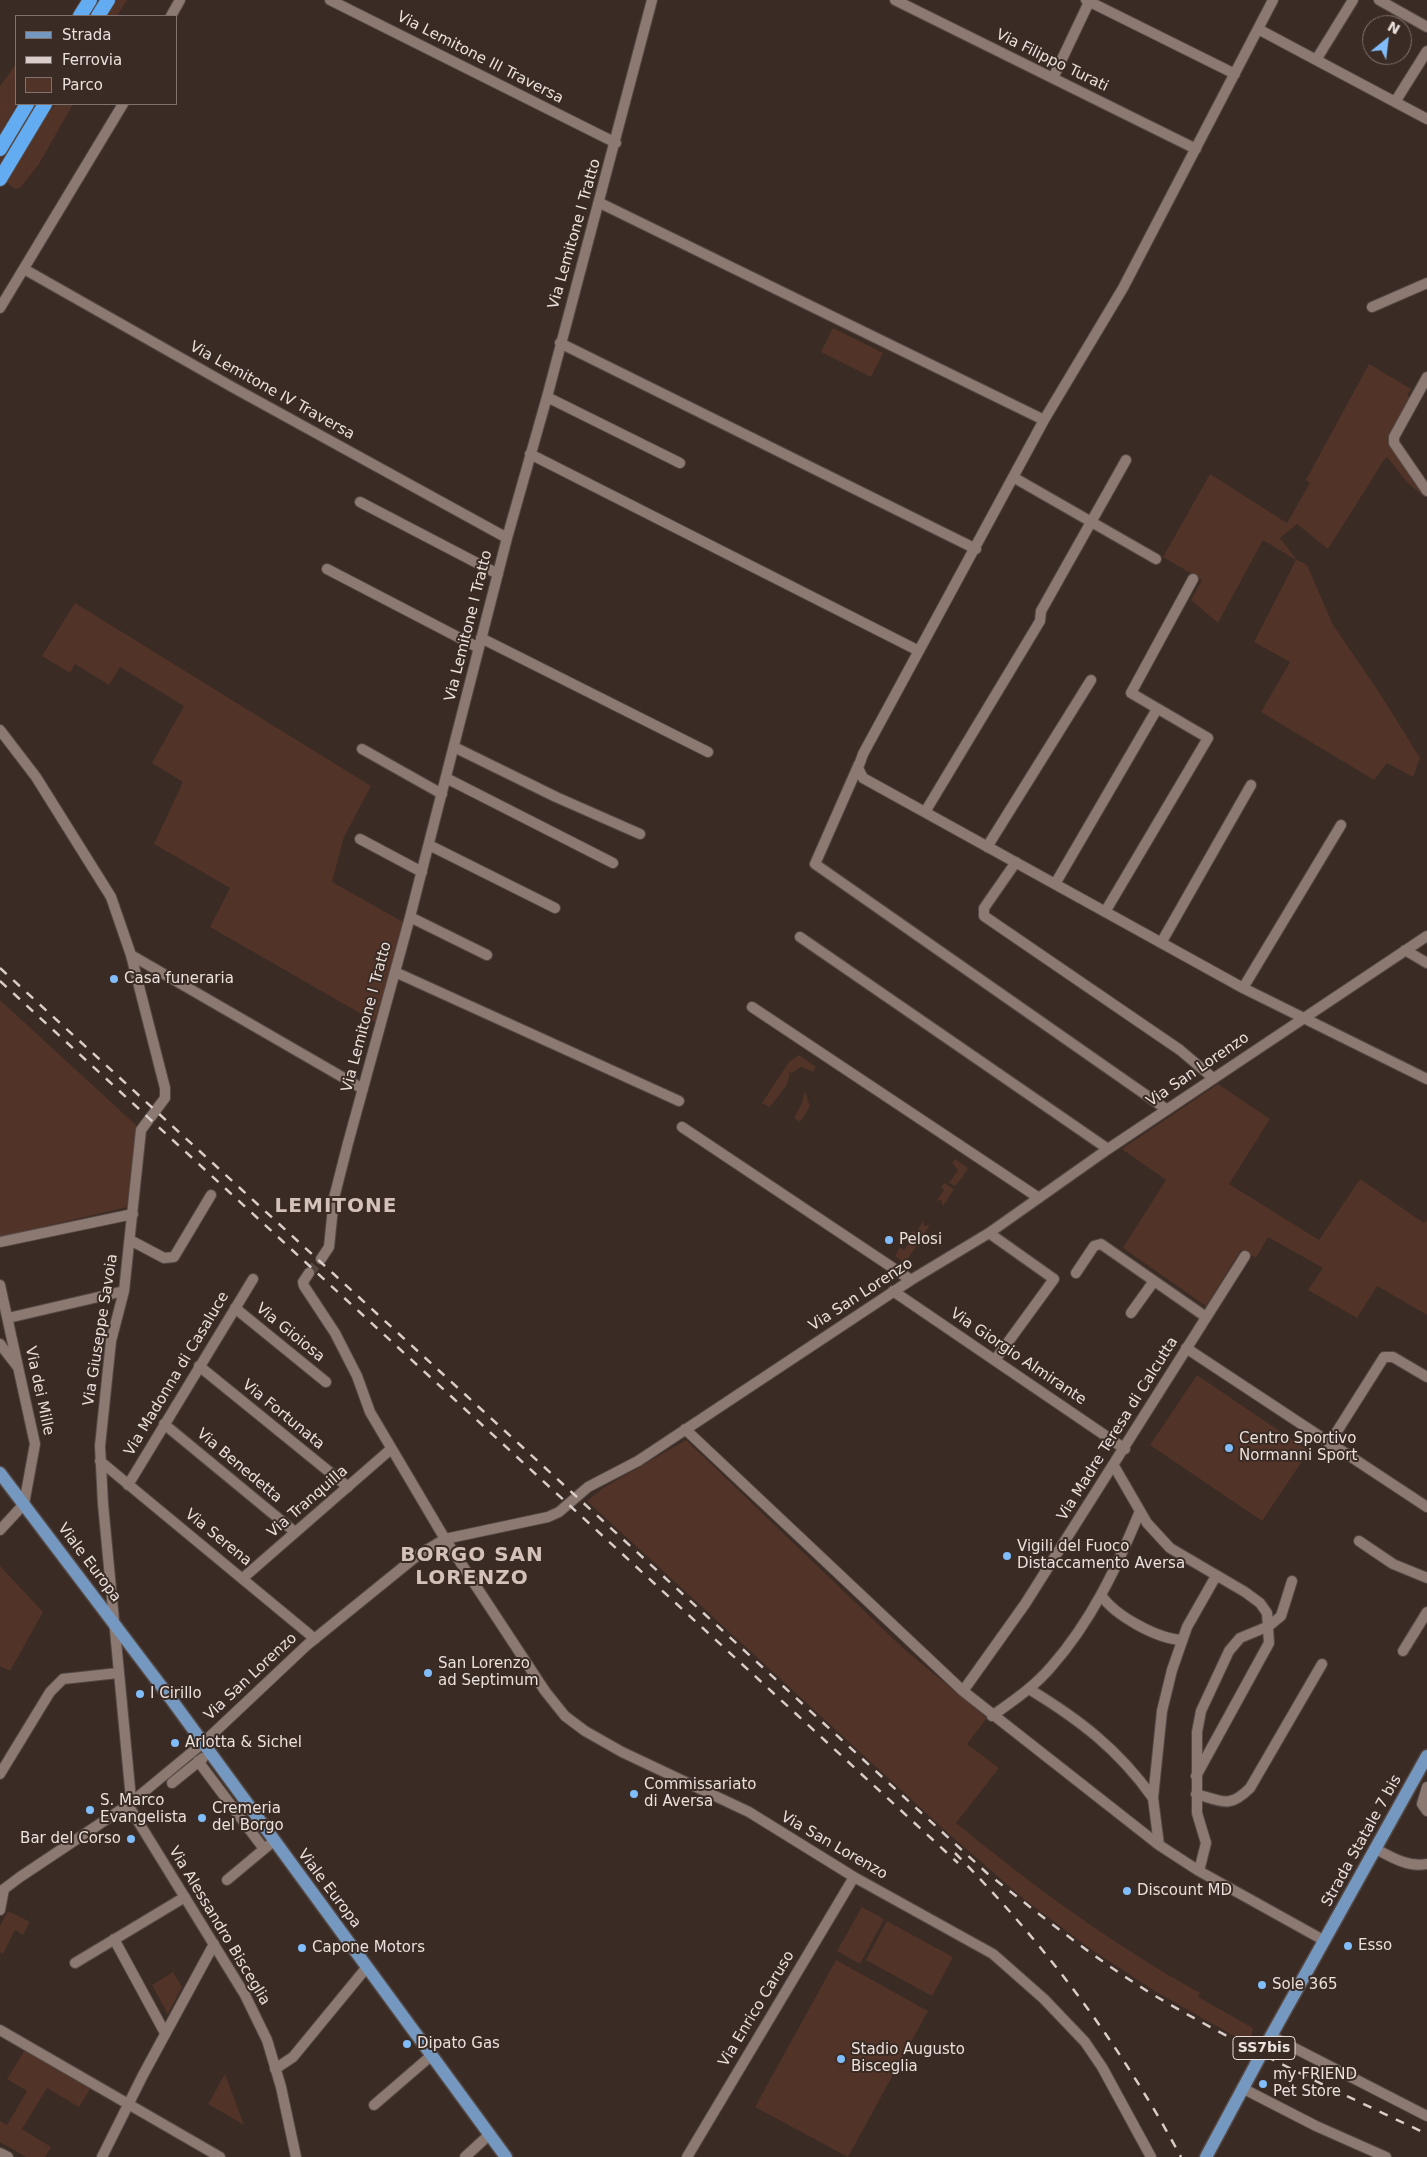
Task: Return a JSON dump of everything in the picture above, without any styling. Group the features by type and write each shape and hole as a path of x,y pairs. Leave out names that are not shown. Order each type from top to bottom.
{"highway":[{"path":"81,15 90,0"},
{"path":"99,15 108,0"},
{"path":"1,148 26,105"},
{"path":"0,179 44,105"}],"main road":[{"name":"Viale Europa","path":"0,1473 115,1624 206,1748 269,1845 367,1967 506,2157"},
{"name":"Strada Statale 7 bis","path":"1325,1941 1427,1756"},
{"name":"SS7bis","path":"1206,2157 1242,2088 1325,1941"}],"street":[{"path":"172,15 180,0"},
{"name":"Via Lemitone III Traversa","path":"330,0 616,143"},
{"name":"Via Lemitone I Tratto","path":"321,1259 329,1247 334,1198 396,972 507,538 600,203 652,0"},
{"name":"Via Filippo Turati","path":"894,0 1196,149"},
{"path":"1053,78 1088,0 1235,74"},
{"path":"1316,60 1353,0"},
{"path":"1378,0 1427,27"},
{"path":"1166,1110 815,864 863,754 976,549 1044,420 1123,288 1271,1"},
{"path":"1258,29 1427,119"},
{"path":"1395,102 1427,51"},
{"path":"0,308 122,105"},
{"path":"600,203 1044,420"},
{"name":"Via Lemitone IV Traversa","path":"24,269 234,388 507,538"},
{"path":"1372,307 1427,283"},
{"path":"560,343 976,549"},
{"path":"1427,377 1394,437 1394,443 1427,491"},
{"path":"547,398 680,463"},
{"path":"530,454 919,651"},
{"path":"925,812 1040,621 1041,611 1126,460"},
{"path":"1013,477 1156,559"},
{"path":"360,502 498,574"},
{"path":"327,569 708,752"},
{"path":"1105,912 1208,738 1157,710 1131,693 1193,579"},
{"path":"987,847 1091,680"},
{"path":"1055,884 1157,710"},
{"path":"0,730 36,777 111,897 131,955 363,1089"},
{"path":"454,747 556,797 640,834"},
{"path":"362,749 442,794"},
{"path":"863,754 858,768 863,778 1243,988 1427,1079"},
{"path":"446,778 613,863"},
{"path":"1161,943 1251,785"},
{"path":"1243,988 1341,825"},
{"path":"360,839 422,872"},
{"path":"429,845 555,908"},
{"path":"1016,862 984,908 984,916 1180,1050 1213,1078"},
{"path":"410,917 487,955"},
{"name":"Via San Lorenzo","path":"2,1891 128,1805 206,1748 315,1639 418,1555 445,1539 548,1517 559,1512 588,1487 638,1461 894,1291 989,1233 1108,1148 1427,936"},
{"path":"800,937 1108,1148"},
{"path":"1406,950 1427,963"},
{"name":"Via Giuseppe Savoia","path":"115,1624 100,1461 105,1385 111,1342 124,1291 141,1130 165,1098 165,1088 131,955"},
{"path":"396,972 679,1101"},
{"path":"752,1007 1039,1198"},
{"path":"682,1127 911,1280"},
{"path":"130,1240 164,1258 174,1257 211,1195"},
{"path":"0,1242 133,1214"},
{"path":"989,1233 1054,1280 995,1360"},
{"path":"1076,1273 1094,1246 1102,1244 1206,1317"},
{"name":"Via Madre Teresa di Calcutta","path":"963,1691 1025,1604 1245,1256"},
{"path":"309,1273 305,1277 304,1286 334,1333 357,1376 370,1412 445,1539"},
{"name":"Via Madonna di Casaluce","path":"128,1484 253,1279"},
{"path":"1131,1313 1154,1280"},
{"name":"Via dei Mille","path":"0,1285 35,1444 24,1504"},
{"path":"8,1318 124,1291"},
{"name":"Via Giorgio Almirante","path":"894,1291 1125,1448"},
{"name":"Via Gioiosa","path":"235,1308 326,1382"},
{"path":"0,1344 19,1369"},
{"path":"1186,1348 1427,1507"},
{"path":"1329,1444 1384,1357 1393,1357 1427,1377"},
{"name":"Via Fortunata","path":"199,1366 348,1487"},
{"name":"Via Benedetta","path":"164,1424 295,1532"},
{"path":"685,1429 963,1691 992,1716 1159,1845 1199,1871 1325,1941"},
{"name":"Via Tranquilla","path":"244,1578 391,1449"},
{"name":"Via Serena","path":"100,1461 244,1578 315,1639"},
{"path":"1114,1466 1146,1523 1170,1548 1260,1603 1267,1612 1269,1626 1268,1643 1196,1776"},
{"path":"0,1530 24,1504"},
{"path":"992,1716 1028,1689 1051,1668 1077,1634 1101,1595 1121,1556 1140,1511"},
{"name":"Via San Lorenzo","path":"445,1539 545,1691 565,1716 585,1731 622,1752 749,1812 854,1877 993,1954 1032,1988 1085,2042 1107,2075 1151,2157"},
{"path":"1359,1541 1393,1564 1427,1578"},
{"path":"1159,1845 1153,1798 1162,1711 1186,1627 1216,1576"},
{"path":"1199,1871 1206,1843 1197,1813 1196,1794 1197,1732 1201,1711 1229,1651 1240,1638 1269,1626 1281,1616 1292,1581"},
{"path":"1101,1595 1106,1603 1163,1638 1182,1640"},
{"path":"1403,1651 1427,1612"},
{"path":"115,1624 130,1799 128,1805"},
{"path":"1196,1794 1224,1802 1238,1800 1250,1788 1322,1664"},
{"path":"0,1774 50,1692 63,1679 118,1673"},
{"path":"1028,1689 1061,1708 1103,1740 1138,1777 1153,1798"},
{"path":"172,1783 198,1762 206,1748"},
{"path":"198,1762 269,1845 227,1880"},
{"path":"1415,1777 1427,1786 1422,1804 1427,1811"},
{"name":"Via Alessandro Bisceglia","path":"128,1805 214,1944 267,2040 276,2069 296,2157"},
{"path":"1376,1849 1397,1861 1420,1866 1427,1864"},
{"name":"Via Enrico Caruso","path":"687,2157 854,1877"},
{"path":"0,1910 2,1891"},
{"path":"75,1962 185,1897"},
{"path":"114,1940 165,2033"},
{"path":"102,2157 165,2033 214,1944"},
{"path":"276,2069 293,2057 367,1967"},
{"path":"0,2030 220,2157"},
{"path":"1271,2036 1427,2116"},
{"path":"374,2105 432,2055"},
{"path":"1242,2088 1316,2126 1386,2157"},
{"path":"465,2157 490,2134"},
{"path":"0,2153 8,2157"}],"green space":[{"path":"112,0 127,0 118,15 103,15"},
{"path":"15,65 16,105 0,134 0,86"},
{"path":"55,105 72,105 39,164 20,188 15,189 0,177 0,153 15,162 31,136"},
{"path":"833,328 883,353 871,377 821,352"},
{"path":"1369,364 1411,389 1407,395 1418,402 1391,448 1423,496 1407,482 1387,457 1328,549 1297,524 1280,538 1297,560 1307,565 1333,625 1379,692 1420,758 1413,777 1387,763 1374,780 1261,712 1290,662 1254,642 1296,560 1263,540 1218,623 1191,600 1202,580 1163,557 1210,474 1287,523 1310,483 1306,480"},
{"path":"75,603 371,786 344,837 332,882 405,923 377,1023 210,927 230,888 154,844 183,782 152,763 184,706 120,667 109,685 75,664 70,673 42,656"},
{"path":"0,1000 138,1127 127,1207 0,1237"},
{"path":"799,1055 816,1067 813,1072 801,1067 792,1073 788,1072 790,1074 786,1086 770,1107 762,1103 789,1062"},
{"path":"1218,1084 1270,1119 1229,1184 1319,1240 1360,1179 1424,1223 1427,1219 1427,1315 1377,1286 1357,1318 1308,1290 1323,1268 1268,1237 1256,1258 1241,1250 1206,1306 1123,1248 1166,1180 1122,1149"},
{"path":"805,1091 810,1107 800,1122 794,1118 801,1105"},
{"path":"955,1159 968,1168 964,1174 960,1172 964,1175 955,1186 949,1183 958,1170 952,1163"},
{"path":"944,1183 954,1189 943,1206 941,1200 936,1201 944,1190 941,1187"},
{"path":"923,1221 924,1226 930,1225 918,1242 910,1235 912,1231 916,1233"},
{"path":"910,1241 917,1245 905,1263 895,1256 900,1247 904,1250"},
{"name":"Centro Sportivo Normanni Sport","path":"1197,1375 1309,1451 1262,1521 1150,1445"},
{"path":"686,1440 904,1649 987,1718 967,1744 999,1768 956,1823 1074,1913 1136,1955 1200,1993 1198,1997 1253,2028 1251,2038 1255,2041 1252,2046 1158,1993 1092,1950 1025,1900 949,1834 587,1501 603,1488"},
{"path":"0,1566 43,1612 10,1671 0,1666"},
{"path":"862,1907 884,1919 860,1964 837,1951"},
{"path":"8,1911 30,1922 23,1935 15,1930 3,1954 0,1952 0,1926"},
{"path":"887,1921 953,1957 932,1996 866,1960"},
{"name":"Stadio Augusto Bisceglia","path":"836,1960 928,2011 848,2157 755,2107"},
{"path":"173,1972 182,1987 168,2014 152,1985"},
{"path":"25,2050 90,2089 79,2107 47,2088 22,2129 51,2147 45,2157 26,2157 0,2142 0,2121 7,2125 27,2091 7,2079"},
{"path":"225,2074 244,2125 208,2104"}],"tunnel":[{"path":"309,1273 321,1259"}],"railway":[{"path":"0,968 988,1874 1092,1954 1157,1997 1257,2051 1427,2134"},
{"path":"0,981 958,1863"},
{"path":"955,1853 1020,1923 1079,1997 1133,2075 1181,2157"}],"place":[{"name":"Casa funeraria","path":"114,979"},
{"name":"Pelosi","path":"889,1240"},
{"name":"Centro Sportivo Normanni Sport","path":"1229,1448"},
{"name":"Vigili del Fuoco Distaccamento Aversa","path":"1007,1556"},
{"name":"San Lorenzo ad Septimum","path":"428,1673"},
{"name":"I Cirillo","path":"140,1694"},
{"name":"Arlotta & Sichel","path":"175,1743"},
{"name":"Commissariato di Aversa","path":"634,1794"},
{"name":"S. Marco Evangelista","path":"90,1810"},
{"name":"Cremeria del Borgo","path":"202,1818"},
{"name":"Bar del Corso","path":"131,1839"},
{"name":"Discount MD","path":"1127,1891"},
{"name":"Esso","path":"1348,1946"},
{"name":"Capone Motors","path":"302,1948"},
{"name":"Sole 365","path":"1262,1985"},
{"name":"Dipato Gas","path":"407,2044"},
{"name":"Stadio Augusto Bisceglia","path":"841,2059"},
{"name":"my FRIEND Pet Store","path":"1263,2084"}],"district":[{"name":"LEMITONE","path":"336,1207"},
{"name":"BORGO SAN LORENZO","path":"472,1568"}]}
